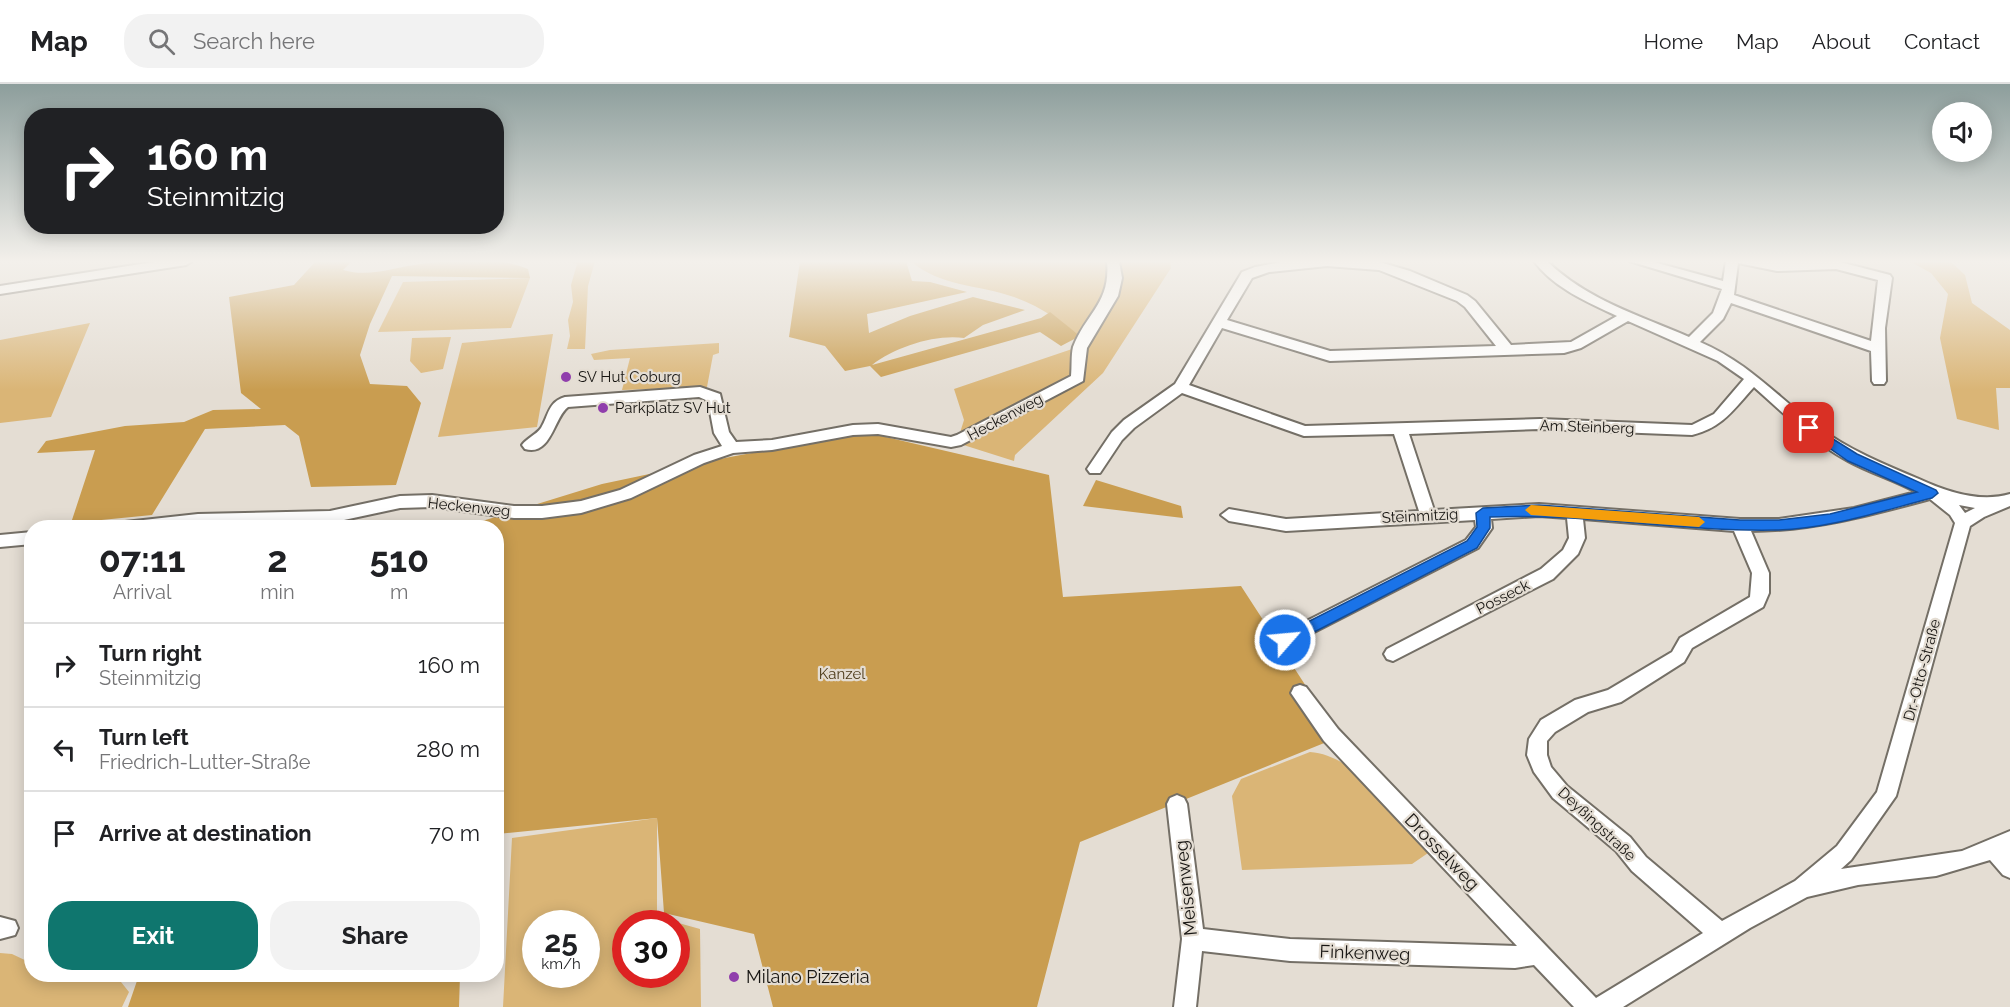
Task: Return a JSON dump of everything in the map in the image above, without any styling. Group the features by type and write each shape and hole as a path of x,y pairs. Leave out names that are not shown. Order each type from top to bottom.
{"street":[{"name":"Heckenweg","path":"218,520 330,517 400,502 441,502 514,512 542,512 581,507 625,494 699,459 732,448 772,445 870,429 892,430 951,442 970,437 1078,378 1080,348 1106,304"},
{"path":"1095,469 1117,436 1129,424 1180,387 1230,304"},
{"path":"1470,304 1507,350"},
{"path":"1605,304 1724,358 1753,379 1823,439 1853,457 1932,493 1960,514 1963,523 1978,513 2003,503"},
{"path":"1691,342 1717,320 1723,304"},
{"path":"1760,304 1878,348"},
{"path":"1879,381 1878,348 1881,304"},
{"path":"1218,322 1330,356 1507,350 1576,345 1628,315"},
{"name":"Am Steinberg","path":"1180,387 1304,431 1540,424 1658,430 1701,429 1720,419 1753,379"},
{"path":"530,445 543,436 555,410 565,402 700,392 715,398 722,433 732,448"},
{"path":"1400,429 1428,515"},
{"path":"1932,493 2003,503"},
{"name":"Steinmitzig","path":"1230,515 1286,525 1539,510 1740,525 1799,524 1830,519 1932,493"},
{"name":"Posseck","path":"1393,654 1559,566 1570,554 1577,538 1574,512"},
{"path":"1285,640 1472,544 1484,528 1483,513"},
{"name":"Dr.-Otto-Straße","path":"1602,1007 1720,933 1803,888 1842,855 1886,796 1963,523"},
{"name":"Deyßingstraße","path":"1720,933 1639,864 1623,844 1560,792 1544,772 1537,755 1538,739 1548,726 1581,706 1614,696 1678,657 1686,643 1757,602 1762,584 1760,569 1740,525"},
{"path":"0,542 24,539"},
{"name":"Drosselweg","path":"1300,693 1331,735 1589,1007"},
{"name":"Meisenweg","path":"1177,804 1193,939 1185,1007"},
{"path":"2002,845 2010,868"},
{"name":"Dr.-Otto-Straße","path":"1803,888 1850,877 1953,864 2002,845"},
{"path":"1842,855 1836,869 1850,877"},
{"name":"Finkenweg","path":"1193,939 1301,951 1515,957 1532,955 1536,951"}],"shaded area":[{"path":"392,304 520,304 511,328 378,332"},
{"path":"572,304 587,304 585,349 567,349 570,336 568,320"},
{"path":"1032,304 1148,304 1103,373 1015,455 1014,461 954,442 1072,382 1085,340"},
{"path":"1946,304 1974,304 2010,330 2010,388 1996,388 1999,430 1957,419 1940,338"},
{"path":"90,323 51,417 0,423 0,340"},
{"path":"553,334 537,427 438,437 462,343"},
{"path":"451,337 443,369 421,373 410,361 412,338"},
{"path":"719,343 719,353 713,355 707,387 622,390 630,358 594,360 591,354 610,350"},
{"path":"1078,347 1071,378 959,436 964,420 954,389"},
{"path":"1310,752 1345,764 1361,776 1392,806 1431,851 1412,864 1242,870 1232,796 1241,779"},
{"path":"657,818 657,910 612,910 612,988 690,988 690,926 700,929 701,1007 503,1007 512,838"},
{"path":"0,953 12,954 24,960 24,982 121,982 129,992 122,1007 0,1007"}],"green space":[{"path":"230,304 379,304 360,355 370,384 407,386 421,403 396,485 311,487 299,436 285,425 205,429 152,515 101,520 72,520 95,450 37,453 46,441 125,426 184,422 213,410 261,409 241,393"},
{"path":"794,304 912,304 867,314 869,333 910,316 950,304 1001,304 1025,310 983,325 964,338 941,338 904,347 872,365 1041,318 1050,312 1080,336 1061,346 1040,332 881,377 870,366 845,371 825,346 789,337"},
{"name":"Kanzel","path":"873,434 1049,475 1063,597 1241,586 1339,737 1080,842 1037,1007 773,1007 754,934 690,919 690,910 664,910 657,818 504,833 504,520 485,520 602,484 843,436"},
{"path":"1096,480 1181,506 1183,518 1083,506"},
{"path":"137,982 460,982 459,1007 128,1007"}],"slow traffic":[{"path":"1531,510 1699,522"}],"place":[{"name":"SV Hut Coburg","path":"566,377"},
{"name":"Parkplatz SV Hut","path":"603,408"},
{"name":"Milano Pizzeria","path":"734,977"}],"route":[{"path":"1285,640 1472,544 1484,528 1483,513 1539,510 1740,525 1779,525 1799,524 1854,514 1932,493 1868,465 1823,439 1809,428"}]}
